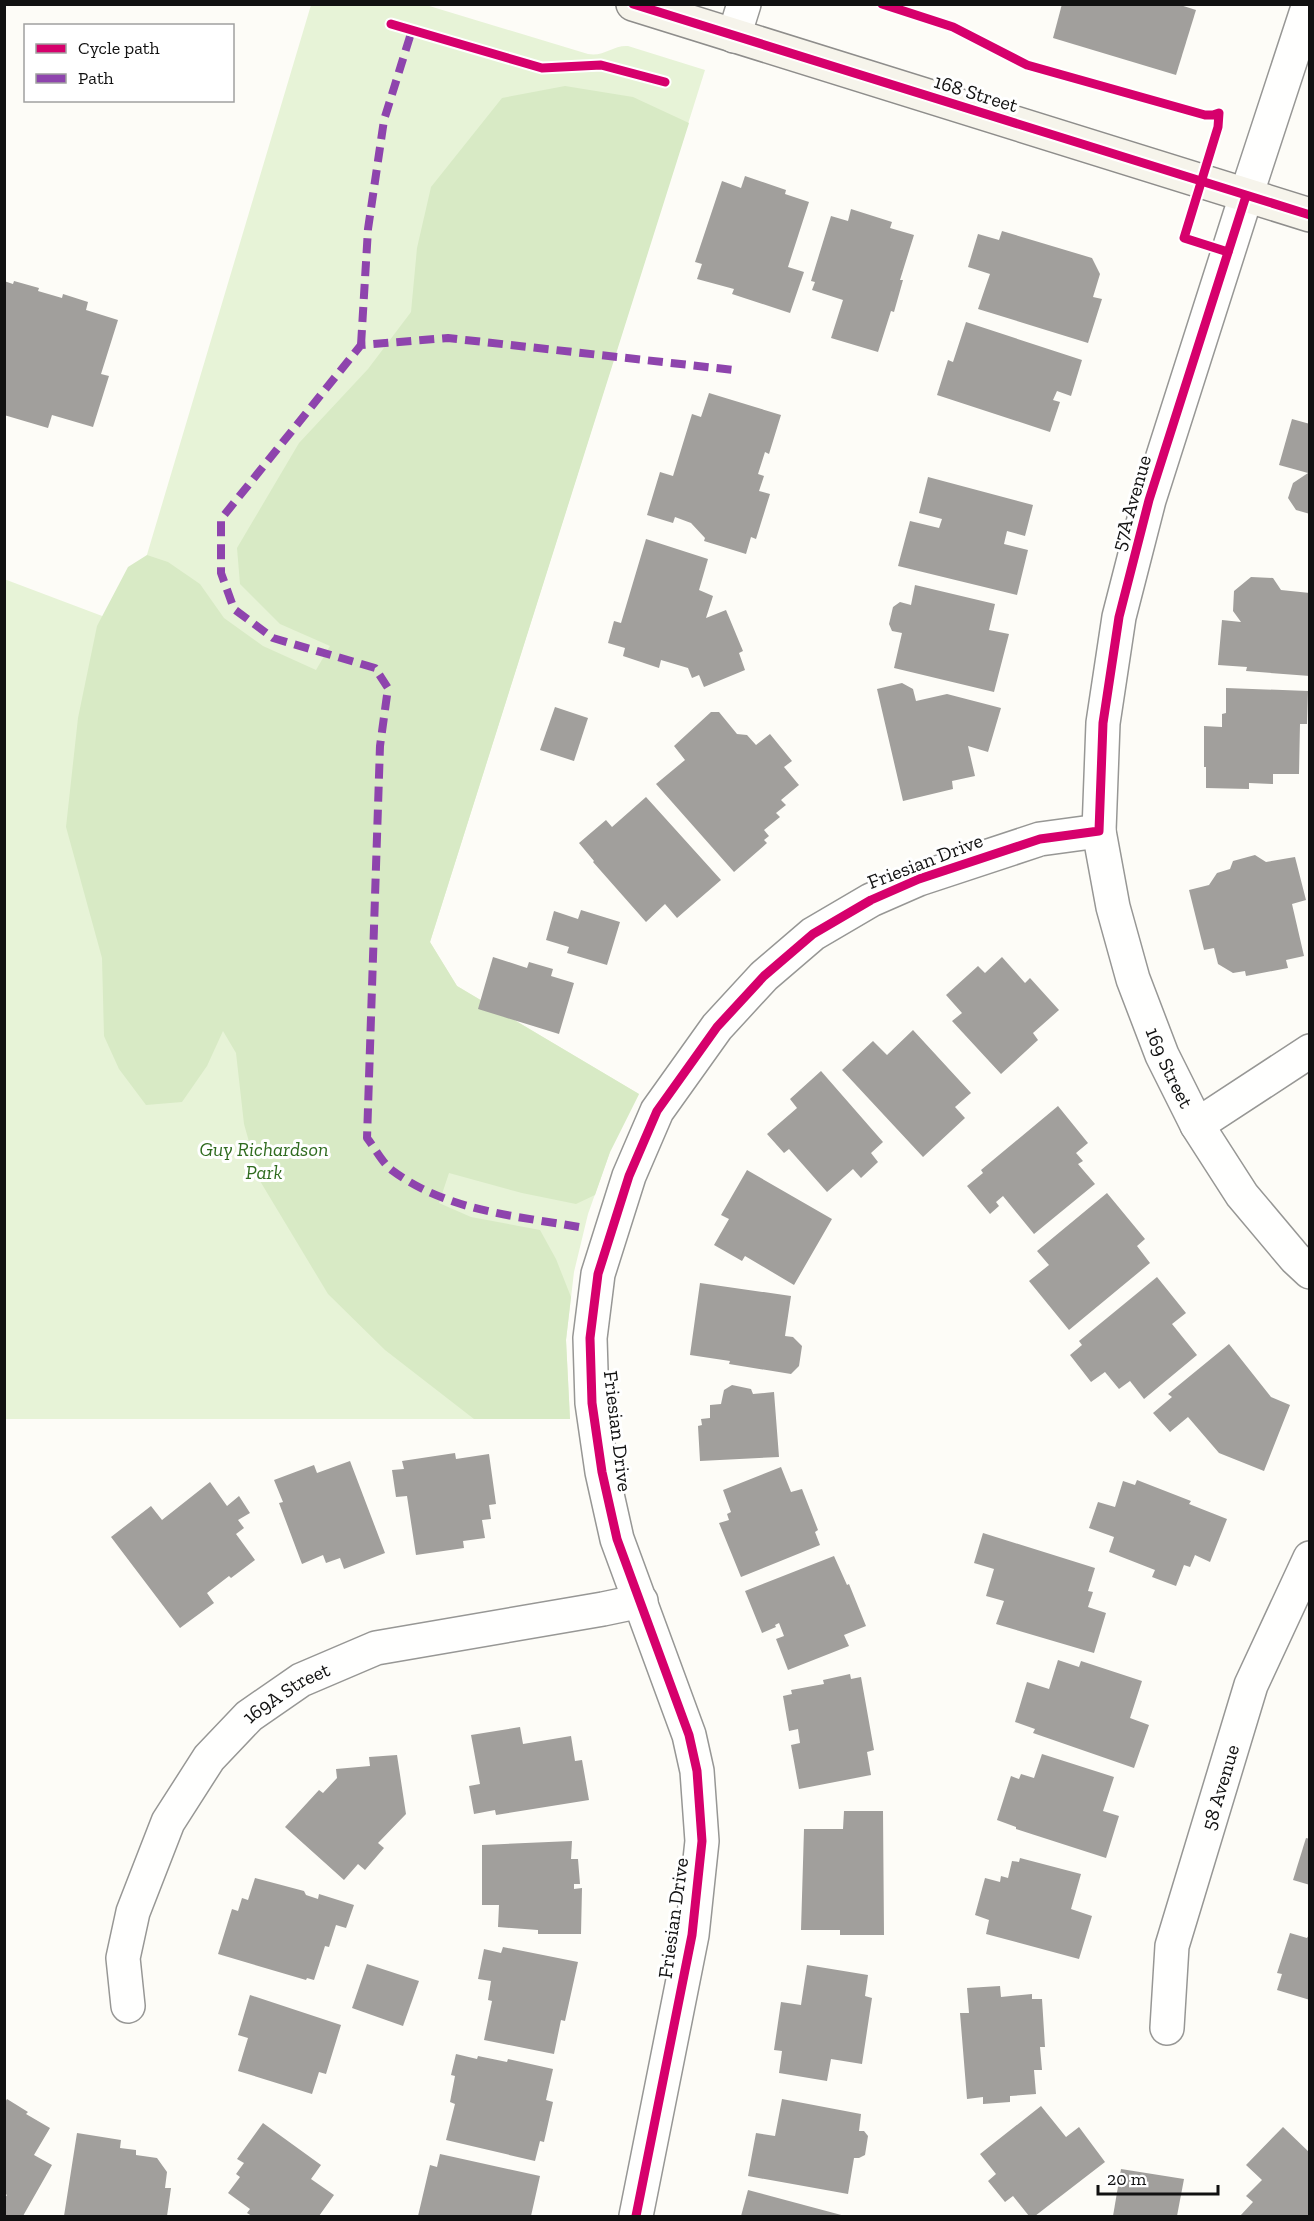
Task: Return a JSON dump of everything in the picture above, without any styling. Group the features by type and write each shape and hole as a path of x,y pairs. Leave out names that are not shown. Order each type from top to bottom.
{"main road":[{"name":"168 Street","path":"633,4 1310,215"}],"street":[{"path":"734,36 744,4"},
{"name":"57A Avenue","path":"1099,831 1103,723 1119,617 1149,500 1309,4"},
{"name":"169 Street","path":"1099,831 1113,907 1133,978 1162,1055 1197,1125 1242,1195 1295,1258 1310,1272"},
{"name":"Friesian Drive","path":"636,2217 692,1935 702,1841 697,1771 689,1735 617,1539 602,1472 592,1403 590,1338 598,1274 629,1176 657,1110 717,1027 764,976 813,934 871,900 919,879 1040,839 1099,831"},
{"path":"1197,1125 1310,1051"},
{"name":"58 Avenue","path":"1167,2028 1173,1946 1248,1696 1310,1558"},
{"name":"169A Street","path":"128,2006 123,1958 130,1923 168,1822 209,1758 249,1716 300,1680 375,1648 603,1610 641,1601"}],"green space":[{"name":"Guy Richardson Park","path":"311,5 426,5 588,54 599,54 628,46 705,70 430,942 457,986 639,1094 610,1152 588,1214 574,1272 566,1340 570,1419 5,1419 4,579 126,625"},
{"name":"Guy Richardson Park","path":"565,86 633,97 689,123 430,942 457,986 639,1094 610,1152 595,1195 576,1204 522,1193 449,1173 439,1203 471,1217 540,1230 556,1259 571,1297 566,1340 570,1419 474,1419 385,1350 328,1294 260,1181 244,1124 236,1053 223,1031 207,1066 182,1102 146,1105 119,1069 104,1036 102,958 66,827 78,718 97,626 128,567 147,555 168,562 200,584 224,618 263,646 316,670 330,646 280,624 240,584 237,548 299,443 368,369 411,312 417,248 431,187 502,98"}],"building":[{"path":"1062,4 1177,4 1196,10 1176,75 1053,38"},
{"path":"745,176 786,190 785,194 809,202 788,267 804,272 790,313 732,294 734,289 697,279 702,264 695,262 722,181 741,188"},
{"path":"851,209 892,222 890,228 914,235 900,280 903,280 894,312 891,311 878,352 831,338 843,300 812,290 815,282 811,281 831,216 848,221"},
{"path":"1002,231 1092,258 1100,274 1093,297 1102,299 1088,343 978,309 990,274 968,267 978,234 999,240"},
{"path":"4,281 13,284 14,281 39,288 38,291 62,298 63,294 88,302 86,310 118,320 101,374 109,376 93,427 52,415 48,428 4,415"},
{"path":"966,322 1082,360 1071,396 1057,391 1053,400 1060,402 1050,432 937,395 948,360 953,362"},
{"path":"709,393 781,415 769,454 765,452 758,474 764,476 759,491 770,494 756,539 751,537 746,554 704,541 705,538 691,523 675,517 673,523 647,515 660,472 673,476 692,414 701,417"},
{"path":"1292,419 1310,424 1310,514 1296,510 1288,498 1293,483 1308,473 1279,465"},
{"path":"928,477 1033,505 1025,536 1007,531 1004,544 1028,550 1017,595 898,566 910,521 939,528 942,519 919,513"},
{"path":"646,539 708,559 699,590 713,596 706,618 726,610 743,651 739,653 745,670 704,687 699,675 692,678 688,668 661,660 659,668 623,656 625,648 608,643 614,621 621,623"},
{"path":"1251,577 1273,578 1281,590 1310,593 1310,676 1246,671 1247,667 1218,665 1222,620 1241,622 1233,611 1234,591"},
{"path":"915,585 995,604 989,630 1009,634 994,692 894,668 902,633 892,631 889,624 893,607 900,602 911,605"},
{"path":"902,683 913,689 916,701 947,694 1001,708 988,752 968,746 975,776 952,781 953,789 903,801 877,689"},
{"path":"1226,688 1308,691 1307,724 1300,724 1299,774 1273,774 1273,784 1249,783 1249,789 1206,788 1204,726 1222,727 1222,714 1226,713"},
{"path":"555,707 588,718 574,761 540,750"},
{"path":"711,712 719,712 737,734 747,735 756,745 770,734 792,761 784,767 799,785 781,800 786,805 776,813 780,817 764,830 769,836 764,840 767,843 734,872 656,784 685,760 674,746"},
{"path":"646,797 721,880 677,918 665,904 646,922 579,843 606,820 612,827"},
{"path":"1255,855 1266,862 1295,857 1306,900 1292,904 1304,956 1286,960 1288,968 1246,976 1245,971 1233,973 1218,964 1214,948 1204,950 1189,890 1209,885 1217,873 1230,869 1233,861"},
{"path":"581,910 620,922 607,965 567,953 569,947 546,940 554,911 578,919"},
{"path":"493,957 527,968 529,962 553,969 551,976 574,983 559,1034 478,1009"},
{"path":"1002,957 1025,983 1030,978 1059,1010 1033,1033 1038,1040 1001,1074 952,1021 962,1013 946,995 978,966 985,973"},
{"path":"913,1030 971,1093 955,1107 965,1118 923,1157 842,1070 873,1041 887,1055"},
{"path":"821,1071 883,1142 871,1153 878,1162 861,1178 853,1169 827,1192 789,1149 784,1153 767,1134 797,1108 790,1099"},
{"path":"1058,1106 1088,1143 1076,1153 1083,1161 1078,1164 1095,1184 1034,1234 1003,1196 996,1202 999,1206 990,1214 967,1186 983,1173 981,1170"},
{"path":"747,1170 832,1219 794,1285 745,1256 742,1261 714,1245 729,1219 721,1215"},
{"path":"1107,1193 1145,1239 1137,1246 1150,1263 1069,1330 1029,1281 1049,1265 1037,1251"},
{"path":"1157,1277 1186,1313 1172,1324 1197,1355 1144,1399 1130,1381 1119,1389 1105,1372 1091,1382 1070,1355 1082,1345 1079,1341"},
{"path":"700,1283 791,1296 785,1336 793,1337 802,1346 799,1366 791,1374 690,1355"},
{"path":"1229,1344 1271,1397 1290,1405 1264,1471 1219,1453 1188,1417 1170,1432 1153,1413 1172,1397 1168,1394"},
{"path":"732,1385 751,1389 753,1394 774,1392 779,1457 700,1461 698,1426 702,1425 701,1419 710,1418 710,1405 721,1404 724,1390"},
{"path":"455,1453 456,1459 489,1454 496,1504 489,1505 491,1519 482,1520 485,1538 463,1541 464,1548 416,1555 407,1496 396,1497 392,1470 404,1469 402,1461"},
{"path":"350,1461 385,1553 344,1569 340,1558 326,1563 323,1555 302,1564 279,1503 283,1502 274,1480 314,1465 317,1473"},
{"path":"781,1467 791,1492 802,1489 818,1530 815,1532 820,1545 741,1577 719,1523 729,1520 727,1514 731,1512 723,1490"},
{"path":"1137,1480 1191,1501 1189,1504 1227,1519 1210,1562 1195,1555 1190,1567 1184,1565 1176,1586 1152,1577 1155,1570 1109,1552 1114,1537 1089,1528 1098,1502 1115,1507 1123,1481 1135,1485"},
{"path":"210,1482 227,1506 239,1496 250,1513 238,1520 244,1528 236,1534 255,1560 207,1593 214,1603 180,1628 111,1537 151,1506 162,1520"},
{"path":"983,1533 1095,1568 1088,1591 1093,1592 1088,1607 1106,1613 1094,1653 996,1624 1004,1601 986,1596 994,1569 974,1563"},
{"path":"834,1556 847,1585 849,1584 866,1626 844,1635 849,1646 788,1670 776,1639 784,1636 779,1623 775,1625 776,1627 762,1633 745,1591"},
{"path":"1058,1660 1079,1667 1081,1661 1142,1681 1130,1718 1149,1725 1134,1768 1033,1733 1035,1729 1015,1722 1027,1682 1049,1689"},
{"path":"850,1674 851,1679 861,1677 874,1750 867,1752 871,1775 799,1789 791,1745 800,1743 798,1729 789,1731 783,1696 792,1694 791,1690 824,1684 823,1680"},
{"path":"520,1727 523,1744 571,1736 575,1761 582,1760 589,1800 496,1815 495,1810 474,1814 469,1786 480,1784 471,1735"},
{"path":"1042,1754 1114,1777 1103,1811 1119,1816 1106,1858 1016,1829 1016,1827 997,1820 1011,1776 1019,1779 1021,1774 1034,1778"},
{"path":"397,1755 406,1814 378,1843 384,1848 365,1870 358,1864 344,1880 285,1827 319,1790 323,1793 337,1778 336,1769 370,1766 369,1757"},
{"path":"844,1811 883,1811 884,1935 840,1935 840,1930 801,1930 804,1829 843,1829"},
{"path":"1306,1838 1310,1839 1310,1885 1293,1880"},
{"path":"572,1841 571,1859 578,1859 580,1884 574,1884 574,1889 582,1888 581,1934 538,1934 538,1930 498,1927 499,1905 482,1905 482,1845"},
{"path":"1020,1858 1081,1874 1071,1909 1092,1916 1079,1959 986,1934 989,1920 975,1915 985,1878 1000,1882 1001,1876 1008,1878 1012,1861 1019,1862"},
{"path":"255,1878 304,1891 306,1895 318,1899 319,1894 354,1905 346,1928 336,1925 329,1947 325,1946 314,1980 307,1978 306,1980 218,1954 232,1909 238,1911 242,1898 248,1900"},
{"path":"1290,1933 1307,1938 1310,1933 1310,2000 1277,1990 1282,1974 1277,1973"},
{"path":"503,1947 578,1962 565,2021 561,2020 554,2054 484,2040 492,2001 488,2000 491,1981 478,1979 484,1949 501,1953"},
{"path":"367,1964 419,1981 403,2026 352,2008"},
{"path":"807,1965 868,1975 865,1996 872,1998 862,2064 831,2059 827,2081 779,2073 782,2051 774,2050 781,2002 801,2005"},
{"path":"1000,1986 1001,1997 1032,1994 1032,1999 1042,1999 1045,2047 1040,2047 1042,2070 1034,2070 1036,2094 1010,2096 1010,2102 983,2104 983,2097 967,2099 960,2013 969,2013 967,1988"},
{"path":"250,1995 341,2025 326,2074 319,2072 312,2094 238,2071 248,2038 238,2035"},
{"path":"456,2054 507,2062 508,2059 553,2069 546,2100 553,2102 544,2142 540,2141 535,2161 446,2140 455,2104 450,2102 455,2076 451,2075"},
{"path":"7,2099 28,2112 26,2114 50,2128 34,2155 52,2165 23,2216 4,2216 4,2199 7,2195 4,2193 4,2104"},
{"path":"782,2099 861,2114 859,2131 864,2131 868,2136 865,2155 854,2158 848,2194 748,2176 756,2133 775,2136"},
{"path":"1041,2106 1066,2137 1079,2127 1105,2162 1035,2216 1029,2216 1013,2196 1005,2202 988,2181 996,2174 980,2154"},
{"path":"263,2123 321,2165 311,2179 334,2195 319,2216 252,2216 247,2213 250,2209 228,2193 240,2177 236,2174 244,2163 237,2159"},
{"path":"1283,2127 1310,2153 1310,2216 1240,2216 1253,2202 1246,2196 1262,2180 1246,2165"},
{"path":"77,2133 121,2140 120,2148 136,2150 136,2155 157,2158 167,2172 165,2188 171,2188 167,2216 64,2216"},
{"path":"440,2154 540,2176 531,2216 418,2216 430,2165 437,2167"},
{"path":"1121,2169 1184,2179 1177,2216 1113,2216"},
{"path":"748,2190 845,2216 741,2216"}],"marked path":[{"path":"361,345 368,229 384,120 412,30"},
{"path":"579,1227 483,1210 436,1195 389,1168 367,1138 380,746 388,688 375,668 273,638 234,609 221,573 221,519 361,345 448,338 734,370"}],"cycle path":[{"path":"633,4 1310,215"},
{"path":"882,4 953,27 1027,65 1205,115 1219,113 1218,127 1184,238 1228,252"},
{"path":"391,24 542,68 601,65 665,82"},
{"path":"636,2216 692,1935 702,1841 697,1771 689,1735 617,1539 602,1472 592,1403 590,1338 598,1274 629,1176 657,1111 717,1027 764,976 813,934 871,900 919,879 1040,839 1099,831 1103,723 1119,617 1149,500 1246,196"}]}
